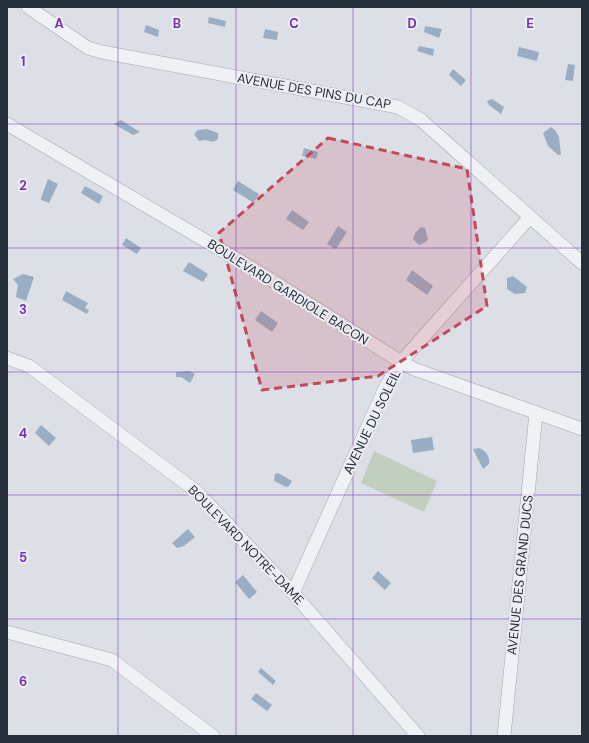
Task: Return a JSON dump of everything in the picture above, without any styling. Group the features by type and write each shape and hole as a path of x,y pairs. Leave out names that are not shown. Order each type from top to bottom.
{"street":[{"name":"AVENUE DES PINS DU CAP","path":"28,7 88,48 102,52 398,107 421,120 582,263"},
{"name":"BOULEVARD GARDIOLE BACON","path":"7,124 262,274 414,369 582,429"},
{"name":"AVENUE DU SOLEIL","path":"293,593 385,388 401,362 530,217"},
{"name":"BOULEVARD NOTRE-DAME","path":"7,358 28,366 196,491 293,593 418,736"},
{"name":"AVENUE DES GRAND DUCS","path":"504,736 536,413"},
{"path":"7,632 112,660 213,736"}],"highlighted area":[{"path":"328,138 467,169 487,306 378,376 262,390 219,233"}],"green space":[{"path":"374,451 437,481 424,512 361,483"}],"water":[{"path":"209,17 226,21 225,27 208,23"},
{"path":"146,25 159,30 158,37 144,32"},
{"path":"425,26 442,29 439,38 424,32"},
{"path":"265,29 278,32 277,40 263,38"},
{"path":"419,46 434,49 433,56 417,51"},
{"path":"519,47 539,52 537,61 517,56"},
{"path":"568,64 575,65 573,81 565,80"},
{"path":"453,69 466,80 461,86 449,75"},
{"path":"492,99 504,107 501,114 489,105 487,101"},
{"path":"121,120 140,132 133,135 114,124"},
{"path":"551,127 555,130 559,137 561,155 558,155 548,146 543,133"},
{"path":"207,129 218,133 218,139 213,142 206,140 199,141 194,134 198,130"},
{"path":"304,148 318,152 316,159 302,156"},
{"path":"48,179 58,184 49,203 41,200"},
{"path":"238,181 259,194 254,203 233,190"},
{"path":"85,186 103,196 99,204 81,193"},
{"path":"292,210 309,222 303,230 286,219"},
{"path":"338,226 347,232 336,249 327,244"},
{"path":"421,227 425,228 428,239 426,242 419,245 413,239 415,233"},
{"path":"126,238 141,248 137,254 122,245"},
{"path":"189,262 208,274 203,282 183,271"},
{"path":"412,270 433,286 427,295 406,280"},
{"path":"23,274 34,277 26,301 16,297 18,285 13,279"},
{"path":"513,276 527,287 525,293 515,294 507,289 507,278"},
{"path":"66,291 88,303 85,308 89,310 87,314 62,300"},
{"path":"261,311 278,323 272,332 255,320"},
{"path":"189,371 195,374 190,383 181,377 176,377 176,372"},
{"path":"41,425 56,438 49,446 35,433"},
{"path":"432,437 434,450 413,453 411,440"},
{"path":"479,448 486,452 489,459 489,464 483,469 473,449"},
{"path":"278,473 292,481 289,486 286,487 274,481 275,474"},
{"path":"188,529 195,537 184,546 177,548 172,543"},
{"path":"378,571 391,583 385,590 372,578"},
{"path":"243,575 257,592 249,599 235,582"},
{"path":"261,668 276,681 273,685 258,672"},
{"path":"256,693 272,705 267,711 251,699"}]}
